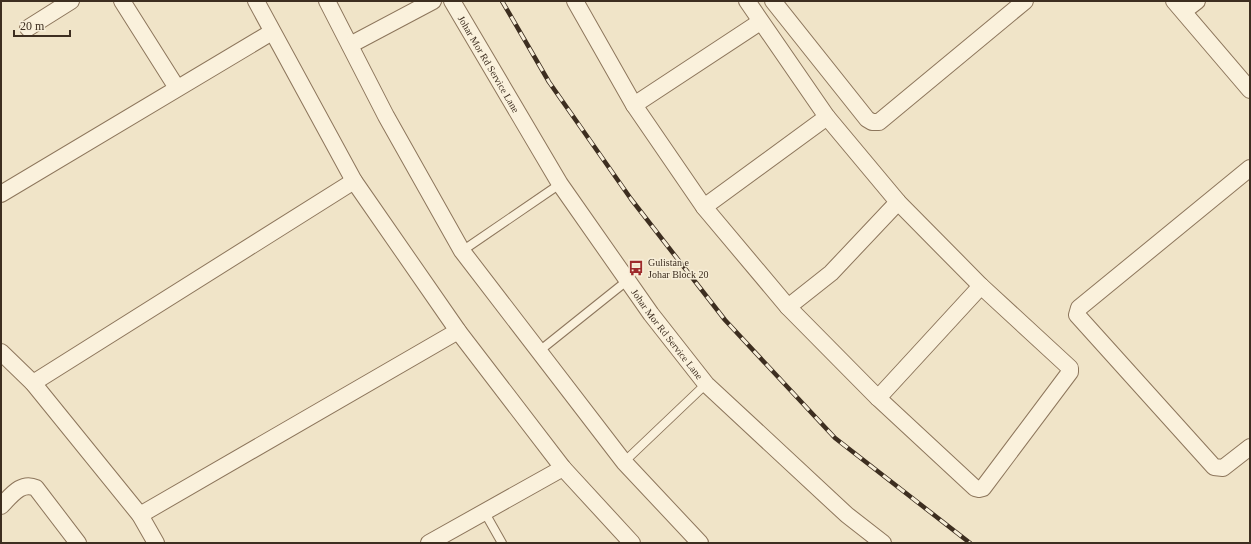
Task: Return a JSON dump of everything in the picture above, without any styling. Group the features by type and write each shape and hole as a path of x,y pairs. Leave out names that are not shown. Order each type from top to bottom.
{"street":[{"path":"28,28 71,1"},
{"path":"122,1 177,88"},
{"path":"256,1 354,181 458,331 563,468 632,543"},
{"path":"327,1 386,116 462,252 624,462 700,543"},
{"path":"350,45 433,1"},
{"name":"Johar Mor Rd Service Lane","path":"452,1 560,184 651,314 706,384 847,515 883,543"},
{"path":"575,1 634,105 704,207 788,307 878,398 974,488 983,488 1070,372 1070,368 981,286 898,202 826,117 747,1"},
{"path":"774,1 867,119 872,122 879,122 1026,1"},
{"path":"1197,1 1179,6 1250,90"},
{"path":"634,105 760,22"},
{"path":"1,194 272,32"},
{"path":"704,207 826,117"},
{"path":"1250,168 1079,308 1077,315 1214,467 1223,468 1250,447"},
{"path":"33,383 354,181"},
{"path":"788,307 831,273 898,202"},
{"path":"878,398 981,286"},
{"path":"140,515 458,331"},
{"path":"1,352 33,383 140,515 156,543"},
{"path":"430,543 563,468"},
{"path":"1,506 22,486 29,485 36,488 78,543"}],"lane":[{"path":"462,252 560,184"},
{"path":"538,352 628,280"},
{"path":"624,462 706,384"},
{"path":"485,513 502,543"}],"railway":[{"path":"502,1 549,82 631,199 725,320 835,438 970,543"}],"place":[{"name":"Gulistan e Johar Block 20","path":"636,268"}]}
